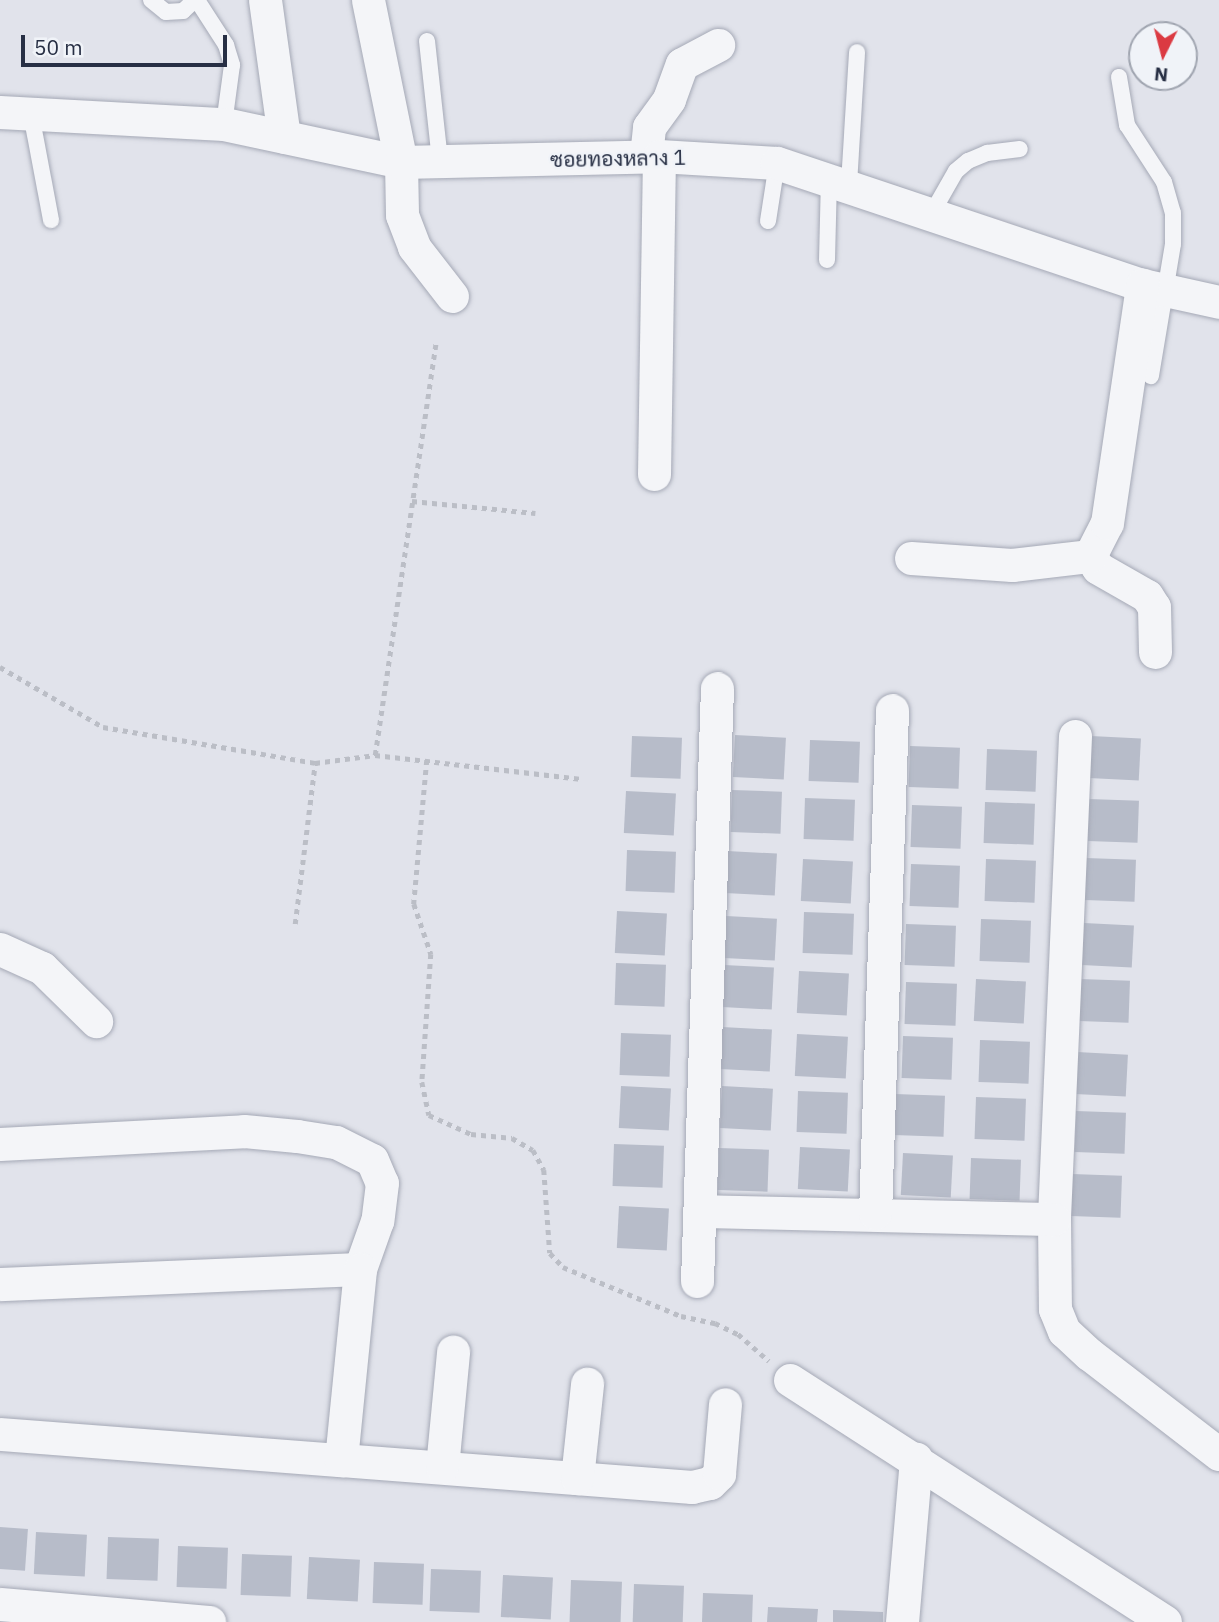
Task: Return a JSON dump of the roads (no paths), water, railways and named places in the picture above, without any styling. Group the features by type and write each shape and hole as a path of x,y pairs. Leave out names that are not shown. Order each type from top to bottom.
{"street":[{"path":"265,0 284,137"},
{"path":"368,0 401,162 402,215 414,247 452,296"},
{"path":"654,474 653,156 649,127 669,99 682,64 718,45"},
{"name":"ซอยทองหลาง 1","path":"15,113 224,124 401,162 653,156 777,163 839,181 1153,287 1219,302"},
{"path":"1090,556 1107,523 1153,287"},
{"path":"911,558 1012,565 1090,556"},
{"path":"1090,556 1098,568 1147,596 1154,607 1155,652"},
{"path":"697,1282 718,688"},
{"path":"875,1213 892,710"},
{"path":"1075,736 1054,1219 1055,1309 1064,1331 1219,1454"},
{"path":"0,949 42,968 96,1021"},
{"path":"0,1144 244,1131 335,1142 372,1160 382,1183 377,1221 360,1269 341,1460"},
{"path":"700,1211 1054,1219"},
{"path":"0,1284 360,1269"},
{"path":"442,1467 453,1352"},
{"path":"790,1380 1165,1622"},
{"path":"577,1478 587,1384"},
{"path":"0,1434 692,1487 710,1483 719,1474 725,1404"},
{"path":"902,1622 916,1459"},
{"path":"0,1604 209,1622"}],"lane":[{"path":"151,0 166,12 183,11 196,0 226,45 232,65 224,124"},
{"path":"427,41 440,161"},
{"path":"827,260 857,52"},
{"path":"1119,77 1127,125 1164,182 1173,213 1153,287 1151,376"},
{"path":"15,113 51,220"},
{"path":"932,213 956,171 968,162 987,153 1020,149"},
{"path":"768,221 777,163"}]}
